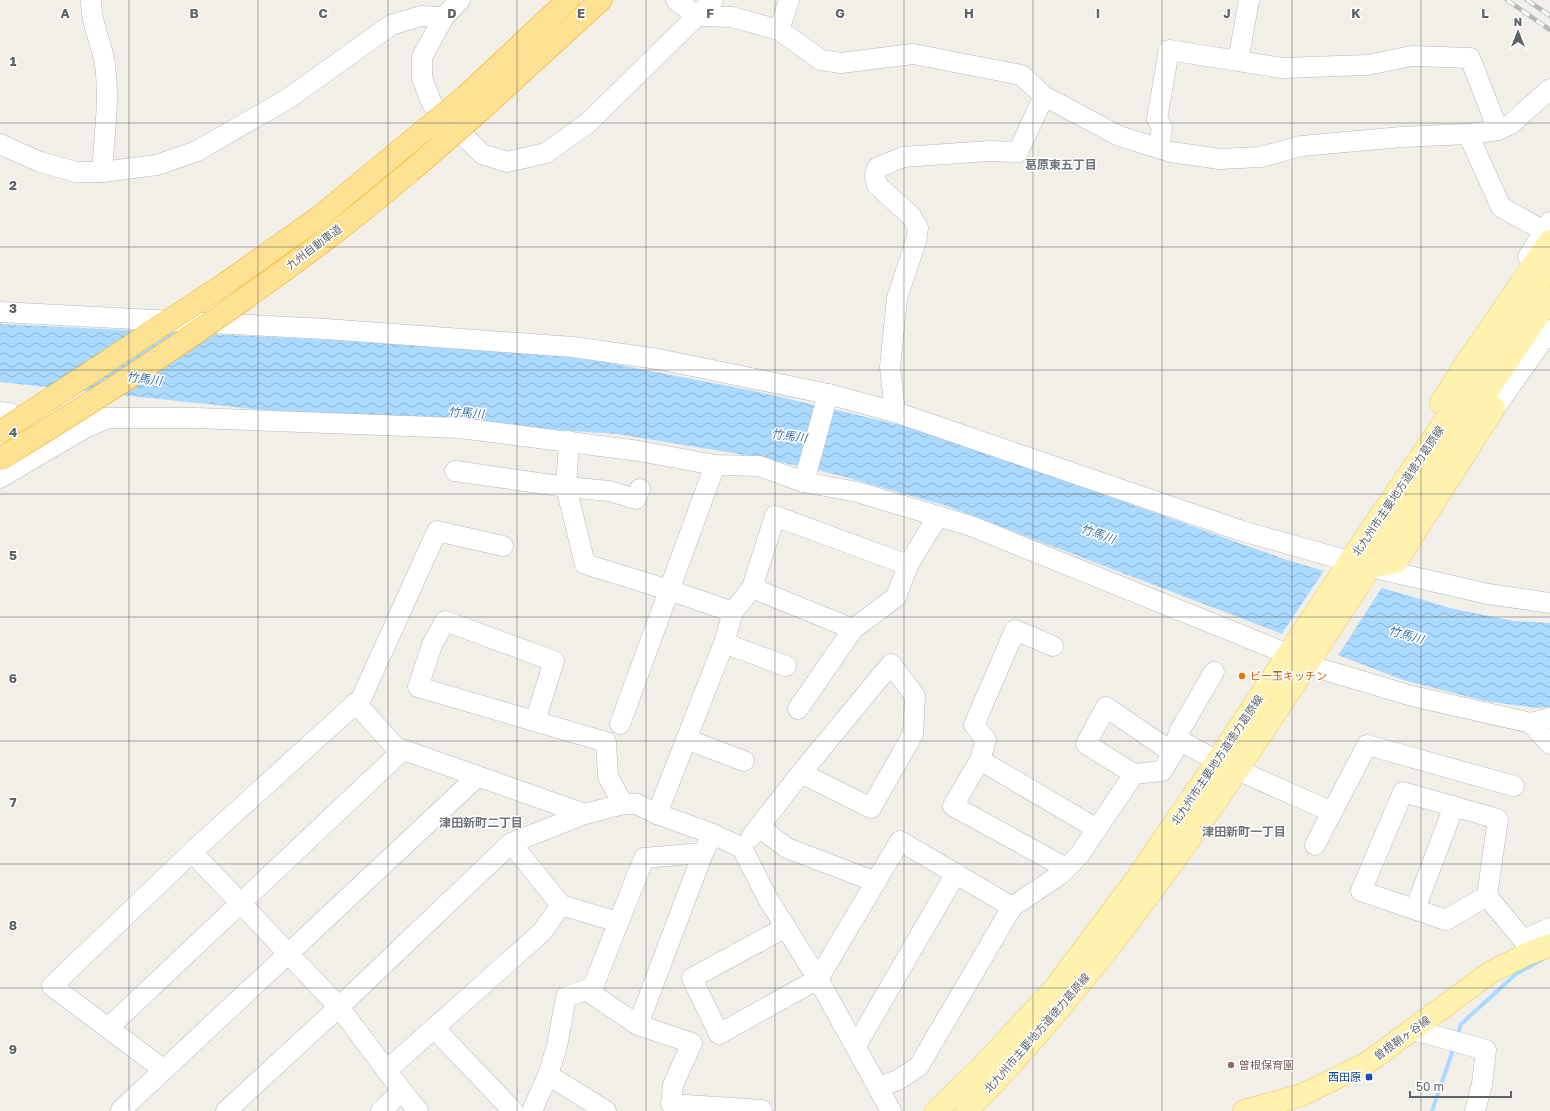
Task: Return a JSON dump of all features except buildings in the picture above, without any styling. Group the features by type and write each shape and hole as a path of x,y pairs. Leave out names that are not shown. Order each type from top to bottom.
{"highway":[{"name":"九州自動車道","path":"0,432 220,288 318,218 468,94 568,0"},
{"name":"九州自動車道","path":"0,458 64,420 244,300 330,236 424,160 601,0"}],"main road":[{"path":"1482,370 1548,231"},
{"name":"北九州市主要地方道徳力葛原線","path":"967,1111 1002,1075 1074,993 1157,883 1238,770 1311,660 1357,569 1482,370 1550,266"},
{"name":"北九州市主要地方道徳力葛原線","path":"1482,370 1550,298"},
{"path":"1357,569 1396,562 1492,412 1527,347 1550,313"},
{"name":"北九州市主要地方道徳力葛原線","path":"936,1111 980,1069 1054,989 1137,878 1291,650 1357,569"},
{"name":"曽根鞘ヶ谷線","path":"1244,1111 1300,1103 1368,1063 1491,972 1535,946"}],"street":[{"path":"91,0 91,16 105,63 108,91 102,172"},
{"path":"460,0 444,17 422,57 422,78 432,104 482,154 507,162 546,153 588,123 713,0"},
{"path":"676,0 697,16 732,17 779,30 821,60 841,63 913,54 1021,75 1044,96 1119,136 1171,152 1220,159 1261,157 1300,146 1402,137 1468,134 1498,130 1511,124 1550,89"},
{"path":"779,30 788,0"},
{"path":"1238,61 1249,0"},
{"path":"0,144 40,162 76,172 102,172 157,165 198,151 289,98 391,25 421,16 444,17"},
{"path":"1159,148 1162,127 1157,119 1169,50 1282,68 1367,65 1412,56 1470,58 1498,130"},
{"path":"895,412 890,367 897,298 916,241 918,228 911,216 877,184 875,176 877,168 903,157 989,151 1018,152 1044,96"},
{"path":"1468,134 1501,207 1548,231"},
{"path":"0,312 153,322 326,329 573,347 658,359 828,394 895,412 1357,569 1488,594 1550,603"},
{"path":"1492,412 1550,330"},
{"path":"804,482 828,394"},
{"path":"0,478 85,428 98,418 196,418 460,428 639,451 715,465 759,466 804,482 857,492 972,526 1291,650 1311,660 1412,696 1541,721 1550,744"},
{"path":"569,441 566,487 585,564 733,612"},
{"path":"620,724 715,465"},
{"path":"455,471 566,487 609,491 636,499 640,489"},
{"path":"657,814 724,643 733,612 752,588 775,516 908,564"},
{"path":"798,709 853,629 896,597 908,564 938,516"},
{"path":"164,1070 52,986 192,852 361,699 437,531 503,546"},
{"path":"752,588 853,629"},
{"path":"535,721 554,661 445,621 432,645 418,686 535,721 606,742 608,777 622,804"},
{"path":"1053,646 1015,630 974,725 986,740 980,760 953,806 1066,868"},
{"path":"724,643 786,666"},
{"path":"742,848 801,774 891,664 915,696 913,734 871,808 801,774"},
{"path":"1214,672 1180,730 1175,746 1162,771 1134,774 1086,744 1106,707 1175,746 1217,761 1332,812"},
{"path":"356,703 395,747 585,814"},
{"path":"686,739 744,761"},
{"path":"1315,845 1367,744 1514,786"},
{"path":"108,1028 403,750"},
{"path":"980,760 1096,829"},
{"path":"878,1087 898,1080 919,1066 1012,907 1061,874 1080,854 1134,774"},
{"path":"122,1111 121,1110 287,953 477,777"},
{"path":"1403,792 1498,819 1487,896 1446,920 1361,891 1403,792"},
{"path":"226,1111 339,1007 511,843 585,814 622,804 637,804 657,814 713,834 742,848 768,899 818,979 891,1111"},
{"path":"1415,909 1454,806"},
{"path":"759,827 787,848 876,882"},
{"path":"638,1025 703,853 713,834"},
{"path":"786,927 692,978 719,1034 818,979 900,841 1012,907"},
{"path":"511,843 562,905 618,922"},
{"path":"192,852 339,1007 418,1111"},
{"path":"532,1111 548,1075 557,1046 566,997 593,987 644,858 703,853"},
{"path":"856,1046 956,873"},
{"path":"1487,896 1535,946 1550,928"},
{"path":"387,1070 542,932 562,905"},
{"path":"586,990 638,1025 692,1043 673,1085 674,1107 762,1110"},
{"path":"434,1028 513,1111"},
{"path":"1414,1030 1486,1050 1482,1084 1475,1111"},
{"path":"548,1075 606,1111"},
{"path":"381,1111 402,1091"}],"water":[{"name":"竹馬川","path":"0,324 414,344 553,355 604,362 759,392 926,431 1287,560 1454,609 1514,621 1550,623 1550,707 1537,708 1485,701 1403,680 947,506 838,475 763,458 617,434 263,410 0,382"}],"pier":[{"path":"1325,569 1383,586 1337,657 1281,635"}],"waterway":[{"path":"1457,1037 1461,1024 1516,974 1545,958"},
{"path":"1432,1111 1454,1047"}],"railway":[{"path":"1507,0 1550,30"},
{"path":"1527,0 1550,16"}],"place":[{"name":"ビー玉キッチン","path":"1242,676"},
{"name":"曽根保育園","path":"1231,1065"},
{"name":"西田原","path":"1369,1077"}],"district":[{"name":"葛原東五丁目","path":"1061,165"},
{"name":"津田新町二丁目","path":"481,823"},
{"name":"津田新町一丁目","path":"1244,832"}]}
